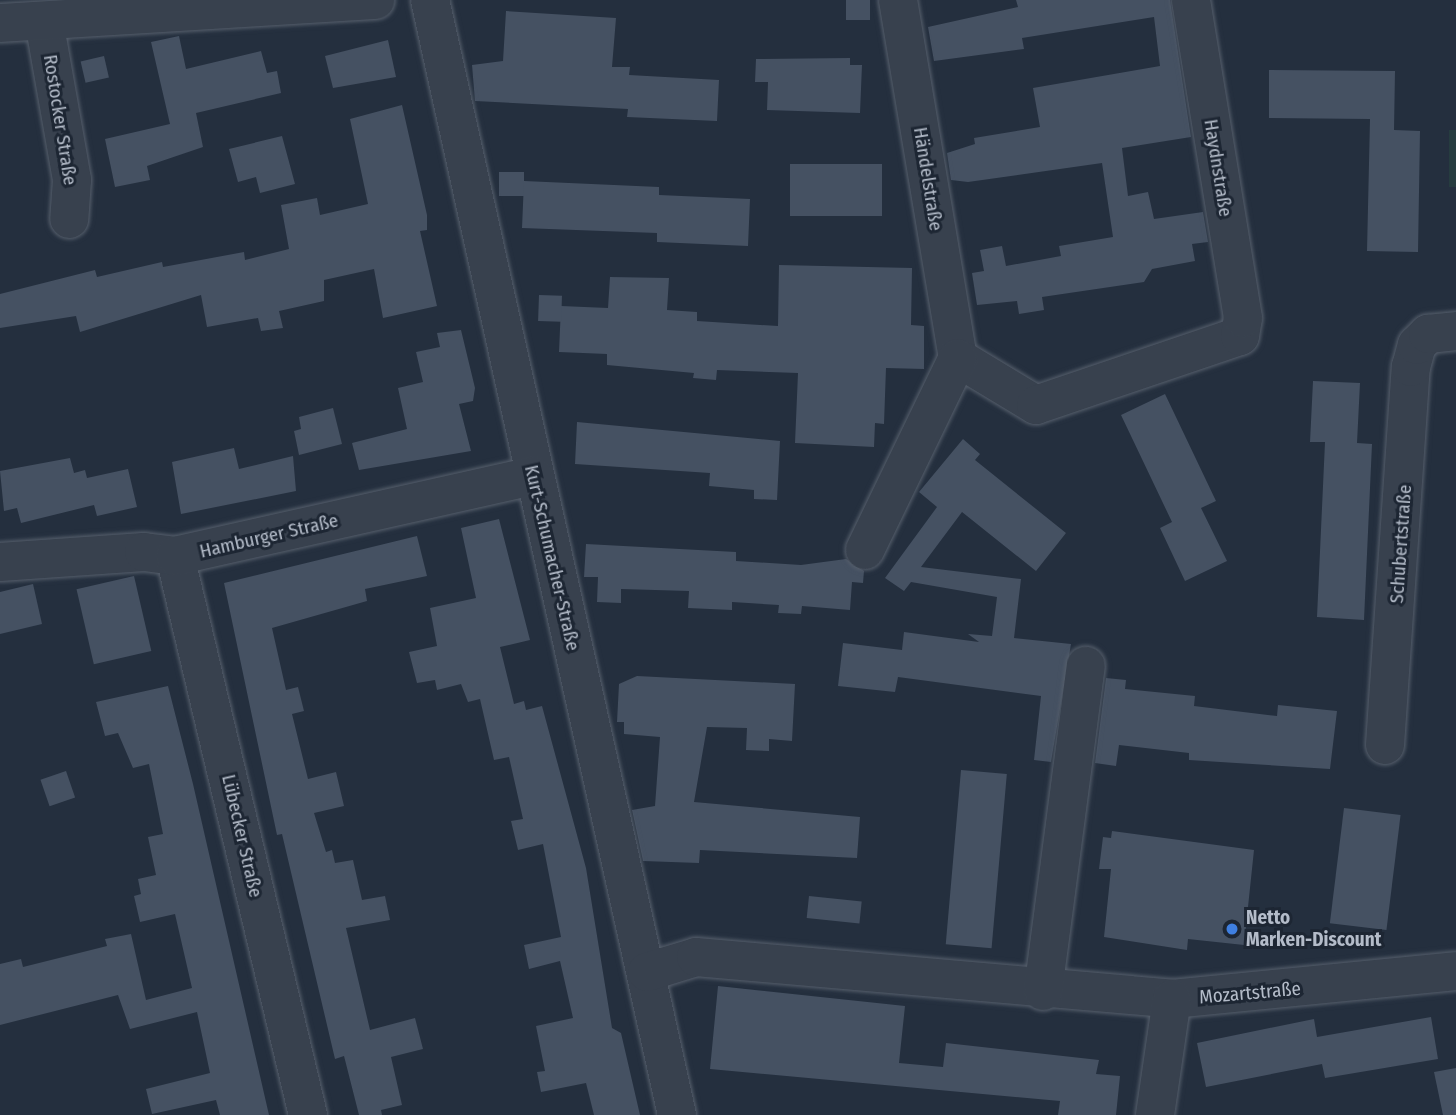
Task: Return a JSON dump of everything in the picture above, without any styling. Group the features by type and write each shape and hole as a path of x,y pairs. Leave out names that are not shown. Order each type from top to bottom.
{"street":[{"path":"0,23 375,0"},
{"name":"Kurt-Schumacher-Straße","path":"430,0 533,476 647,972 677,1115"},
{"name":"Händelstraße","path":"898,0 958,358"},
{"name":"Haydnstraße","path":"958,358 1024,401 1046,404 1240,336 1243,318 1191,0"},
{"name":"Rostocker Straße","path":"44,21 72,180 69,219"},
{"name":"Schubertstraße","path":"1385,745 1417,345 1428,334 1456,331"},
{"path":"865,550 958,358"},
{"name":"Hamburger Straße","path":"0,562 144,552 175,556 533,476"},
{"name":"Lübecker Straße","path":"175,556 308,1115"},
{"path":"1044,991 1086,666"},
{"name":"Mozartstraße","path":"647,972 696,957 1044,991 1172,999 1456,971"},
{"path":"1155,1115 1172,999"}],"green space":[{"path":"1449,130 1456,130 1456,187 1449,187"}],"building":[{"path":"846,0 870,0 870,20 846,20"},
{"path":"1016,0 1170,0 1191,137 1122,148 1128,196 1148,192 1154,219 1203,212 1208,242 1192,244 1195,261 1152,269 1144,282 1042,297 1044,310 1019,314 1017,301 977,305 972,273 984,271 980,250 1002,246 1006,266 1061,256 1059,246 1113,237 1102,163 968,182 951,180 947,153 975,144 974,138 1040,127 1033,88 1160,66 1154,17 1022,38 1024,49 934,61 928,27 1018,7"},
{"path":"506,11 616,18 612,67 630,67 629,75 719,80 717,121 627,117 628,109 475,101 472,65 503,61"},
{"path":"179,36 186,69 261,51 267,73 277,71 281,93 196,113 203,147 147,166 150,180 115,187 105,139 170,124 151,42"},
{"path":"388,40 396,77 333,88 325,56"},
{"path":"104,56 109,77 86,83 81,61"},
{"path":"850,58 850,65 862,65 860,113 767,110 768,82 755,82 756,59"},
{"path":"1269,70 1395,71 1394,130 1420,131 1418,252 1367,251 1370,119 1269,118"},
{"path":"402,105 427,215 427,230 420,231 437,306 383,318 374,269 324,280 324,301 279,311 283,328 261,331 258,318 207,327 201,295 80,332 76,316 0,328 0,294 95,270 97,277 162,262 163,267 244,252 245,260 289,249 281,205 317,198 320,215 368,204 350,119"},
{"path":"282,136 295,184 260,193 256,177 238,182 229,149"},
{"path":"790,164 882,164 882,216 790,216"},
{"path":"499,172 524,172 524,196 499,196"},
{"path":"524,181 659,187 659,195 750,199 748,246 657,242 657,233 522,228"},
{"path":"779,265 912,268 911,325 924,326 924,369 886,368 884,424 875,423 874,447 795,443 798,373 717,370 716,380 693,378 694,373 607,365 607,354 559,352 561,306 608,308 610,277 669,278 667,310 697,312 697,321 778,326"},
{"path":"539,295 562,296 561,322 538,321"},
{"path":"461,330 475,388 473,401 459,404 471,451 359,470 352,443 407,429 398,388 423,382 416,352 440,347 437,333"},
{"path":"1313,381 1360,383 1357,443 1372,444 1364,620 1317,617 1325,442 1310,442"},
{"path":"1165,394 1216,501 1201,508 1227,561 1185,581 1160,528 1172,522 1121,415"},
{"path":"333,408 342,444 299,455 294,431 301,429 299,417"},
{"path":"577,422 780,441 777,500 754,499 754,490 709,486 710,473 575,464"},
{"path":"963,439 980,454 975,460 1066,533 1036,571 962,512 921,567 1021,579 1014,638 1071,644 1051,762 1034,760 1041,696 898,677 895,692 838,686 843,643 902,650 904,632 979,642 968,634 992,636 997,597 911,582 904,591 885,578 937,507 919,492"},
{"path":"234,448 239,469 293,456 296,491 181,514 172,462"},
{"path":"70,458 74,473 85,470 87,478 128,469 137,507 97,516 94,505 21,523 17,508 4,511 0,471"},
{"path":"499,519 530,640 500,647 514,704 524,701 526,710 542,706 586,868 612,1028 621,1033 640,1115 594,1115 586,1083 541,1092 537,1072 545,1071 536,1026 573,1018 560,961 529,969 524,945 561,937 543,844 518,850 511,821 523,819 509,757 494,760 480,699 468,702 461,684 437,690 435,680 417,683 409,652 437,646 430,608 476,598 461,528"},
{"path":"417,536 427,576 365,589 367,601 272,628 286,690 298,687 304,711 292,714 308,779 336,772 344,806 314,813 326,852 332,850 335,863 353,860 362,900 385,896 390,920 346,928 370,1030 415,1018 423,1049 391,1057 402,1105 381,1110 382,1115 359,1115 344,1056 335,1059 282,834 277,835 224,583"},
{"path":"586,544 736,552 736,561 801,565 846,559 864,571 863,583 852,582 850,610 802,606 801,614 778,613 779,605 732,602 732,610 688,608 689,591 621,589 621,603 597,602 598,577 584,577"},
{"path":"134,576 151,651 94,664 77,589"},
{"path":"33,584 42,624 0,634 0,592"},
{"path":"637,676 795,684 792,741 769,739 769,751 746,750 747,728 707,727 694,802 860,817 857,858 700,850 699,863 643,861 632,810 655,806 660,737 624,734 624,722 617,722 619,684"},
{"path":"1106,678 1126,680 1125,689 1195,696 1194,706 1277,716 1278,705 1337,711 1330,769 1189,760 1189,753 1119,745 1116,766 1095,763"},
{"path":"168,686 269,1115 220,1115 216,1100 152,1114 146,1089 210,1073 197,1012 130,1029 118,995 0,1025 0,964 21,959 23,967 107,946 105,939 131,934 146,1000 192,988 175,914 140,922 134,896 141,894 138,879 156,875 148,837 163,834 149,764 133,768 118,733 105,736 96,702"},
{"path":"961,770 1007,774 992,948 946,944"},
{"path":"66,771 75,797 50,806 40,780"},
{"path":"1344,808 1401,815 1386,930 1330,923"},
{"path":"1112,831 1254,850 1244,945 1188,939 1187,950 1104,937 1111,869 1099,869 1103,837 1111,838"},
{"path":"809,896 862,902 859,923 807,918"},
{"path":"718,986 905,1006 899,1063 943,1067 946,1043 1099,1060 1096,1074 1120,1076 1116,1115 1058,1115 1060,1101 710,1069"},
{"path":"1431,1017 1438,1059 1325,1078 1322,1064 1206,1087 1197,1043 1314,1019 1317,1037"},
{"path":"1456,1068 1456,1115 1443,1115 1434,1072"}],"place":[{"name":"Netto Marken-Discount","path":"1232,929"}]}
